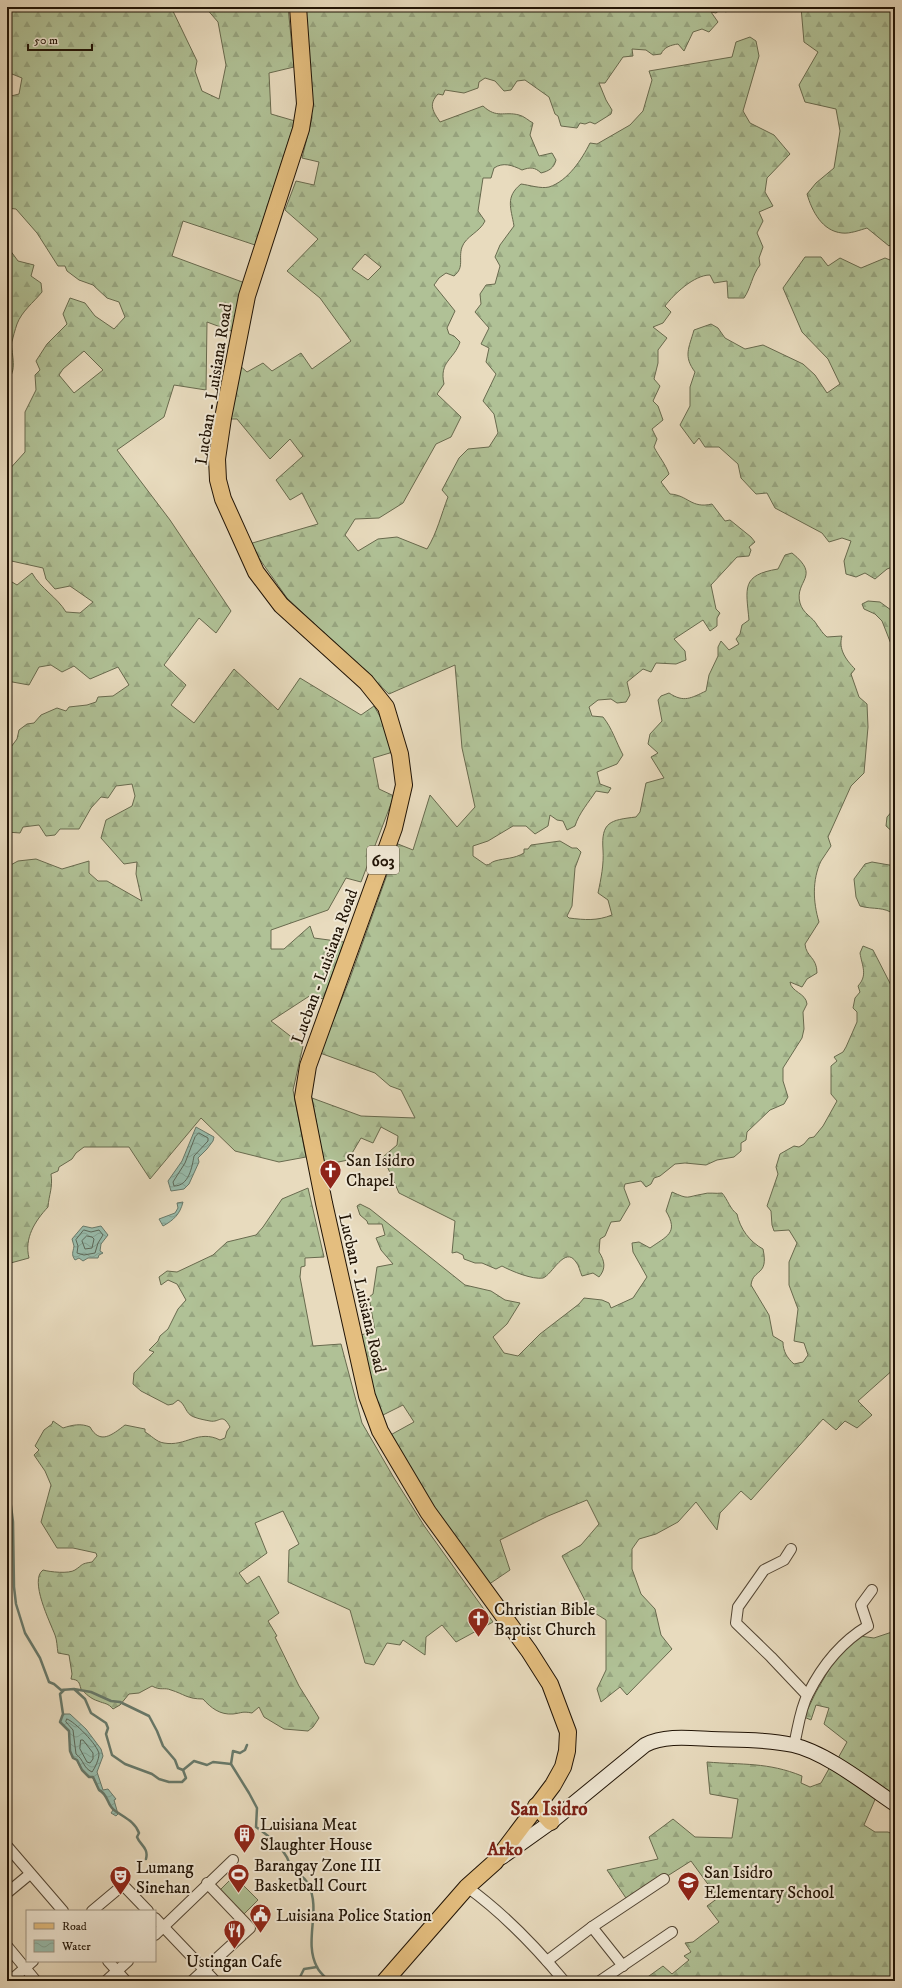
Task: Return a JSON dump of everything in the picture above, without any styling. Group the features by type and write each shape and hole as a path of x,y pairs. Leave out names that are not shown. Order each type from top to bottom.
{"main road":[{"name":"Lucban - Luisiana Road","path":"298,7 305,104 301,129 247,296 222,425 217,459 218,480 223,499 256,572 281,606 366,682 386,707 400,754 404,785 394,828 308,1066 303,1097 324,1203 367,1396 380,1431 428,1512 529,1651 550,1684 562,1713 568,1732 567,1751 563,1767 553,1785 536,1806"},
{"path":"536,1806 551,1822"},
{"name":"603","path":"391,1979 467,1887 495,1862 536,1806"}],"street":[{"path":"791,1549 784,1560 764,1570 738,1606 736,1623 807,1695"},
{"path":"794,1745 807,1695 836,1650 868,1626 861,1605 872,1590"},
{"path":"495,1862 551,1822 645,1745 655,1740 700,1738 765,1741 794,1745 825,1759 895,1804"},
{"path":"7,1846 61,1910"},
{"path":"156,1934 207,1883 233,1860"},
{"path":"7,1894 30,1874"},
{"path":"547,1961 592,1927 664,1879"},
{"path":"192,1981 250,1928 207,1883"},
{"path":"93,1910 123,1885 147,1910"},
{"path":"467,1887 489,1903 547,1961 564,1981"},
{"path":"156,1919 215,1981"},
{"path":"592,1927 623,1966"},
{"path":"600,1981 672,1932"},
{"path":"7,1946 36,1981"},
{"path":"10,1981 32,1962"},
{"path":"109,1962 126,1981"},
{"path":"106,1981 127,1962"}],"green space":[{"path":"7,7 171,7 197,61 195,71 202,91 219,99 226,65 218,22 205,7 288,7 294,67 269,73 271,114 295,121 255,245 183,221 172,256 245,283 234,332 207,322 206,390 174,385 164,417 117,450 170,520 231,611 216,633 199,618 164,665 186,685 171,705 194,723 234,669 278,710 300,678 361,715 374,706 386,727 393,752 373,758 379,789 394,796 361,882 346,878 328,910 271,930 271,949 284,949 310,926 314,938 344,942 323,999 311,995 271,1021 303,1046 293,1090 306,1157 279,1162 235,1151 201,1118 150,1179 129,1147 84,1147 76,1153 72,1159 59,1167 58,1171 51,1174 48,1207 35,1224 29,1237 29,1258 7,1264 7,867 18,861 36,859 62,869 89,861 89,873 98,881 107,881 142,901 136,874 137,862 124,864 101,838 106,820 132,806 135,796 132,784 116,786 108,798 101,797 91,808 79,829 60,829 55,835 46,836 39,825 23,827 20,833 7,832 7,761 11,747 17,739 19,730 27,724 34,723 41,715 57,708 66,711 69,707 87,705 96,702 98,697 113,696 129,685 118,667 90,679 74,666 62,672 51,665 39,667 29,685 7,681 7,579 17,585 32,573 66,612 80,613 93,602 70,586 55,589 46,579 43,568 7,560 7,472 25,452 25,412 36,390 35,375 40,370 36,361 47,344 67,324 63,314 70,298 85,303 95,316 114,329 125,317 119,302 107,298 93,285 79,280 67,271 65,266 58,266 37,233 16,209 7,208 7,97 19,94 22,78 7,72","holes":["84,351 103,370 74,393 59,375 63,369"]},
{"path":"302,7 745,7 742,10 731,8 726,12 721,9 716,13 711,12 718,22 709,32 702,29 693,32 684,51 678,44 668,47 661,54 653,55 646,50 632,49 633,56 623,57 605,83 599,83 612,110 611,114 595,124 590,122 585,124 580,123 577,128 561,126 549,97 525,80 517,81 511,90 504,91 495,81 485,78 479,82 478,88 464,93 445,90 443,95 438,94 435,98 432,105 435,115 440,122 483,106 497,114 514,114 523,116 533,123 530,135 539,156 552,153 556,160 551,169 541,173 530,168 522,170 511,166 501,165 494,168 491,178 483,178 478,211 485,221 483,225 464,243 461,251 460,266 457,273 454,276 446,273 439,278 434,285 455,311 447,328 449,334 454,336 460,342 445,365 443,376 444,384 437,394 461,417 451,437 436,444 403,503 379,518 355,519 345,535 358,551 378,539 397,537 427,549 436,530 448,497 442,490 459,458 468,449 489,447 498,433 494,414 483,401 496,374 486,362 489,348 481,344 489,328 475,312 481,304 480,294 486,285 495,284 500,266 495,257 500,245 514,226 510,203 513,194 521,184 542,188 556,184 574,169 590,143 597,144 630,125 643,111 652,80 649,71 732,57 736,42 750,37 756,41 759,56 743,111 750,123 774,135 790,154 767,178 765,192 773,206 759,212 763,221 757,233 763,247 759,258 760,265 744,298 728,298 727,281 714,283 710,275 697,278 685,286 665,306 671,312 663,323 653,327 667,338 658,350 658,363 654,379 660,386 653,401 658,406 663,420 652,429 657,439 654,447 669,474 661,482 670,494 699,505 712,504 725,521 730,520 755,542 749,547 751,550 749,556 737,557 711,585 716,609 720,613 717,618 717,626 710,631 703,620 674,639 685,651 686,660 676,664 656,663 651,672 643,669 627,682 630,695 626,702 617,703 611,699 598,700 589,707 592,716 603,717 606,721 623,755 617,764 597,772 600,784 611,788 608,793 596,791 582,812 575,826 567,830 563,821 557,820 550,815 548,826 535,834 526,826 513,826 488,841 473,846 473,856 486,865 489,865 495,861 520,855 524,853 524,849 528,849 531,845 560,841 572,848 577,848 581,852 575,868 572,906 567,916 569,918 591,920 612,915 608,900 598,893 603,866 604,833 609,824 614,821 636,817 640,812 646,783 664,778 651,757 658,753 648,744 650,734 662,721 658,700 661,696 669,693 683,699 706,691 709,675 718,656 718,647 721,641 729,650 739,644 736,639 740,634 742,625 749,620 747,591 748,585 752,579 757,575 778,569 785,555 792,553 801,561 806,573 799,595 801,607 827,637 842,636 842,650 846,658 855,669 851,674 859,697 867,704 868,727 864,773 851,786 828,837 831,846 821,861 816,876 814,891 819,922 805,944 807,952 817,968 817,973 807,979 802,987 790,982 793,988 804,997 807,1004 803,1012 804,1029 802,1038 783,1068 783,1081 788,1097 784,1104 770,1110 747,1132 746,1140 741,1143 741,1151 734,1157 717,1160 706,1165 685,1163 675,1164 660,1176 654,1178 651,1184 646,1187 641,1181 625,1184 624,1188 630,1204 620,1221 611,1222 605,1236 600,1239 599,1252 603,1259 604,1268 599,1277 593,1273 582,1276 577,1263 572,1258 567,1257 559,1262 547,1276 543,1278 534,1278 522,1275 502,1266 496,1269 482,1263 475,1263 464,1259 463,1255 457,1252 452,1253 455,1221 399,1193 383,1157 397,1145 398,1136 381,1127 373,1143 361,1138 348,1160 324,1165 312,1098 361,1116 415,1118 401,1090 390,1086 375,1073 320,1053 349,981 398,844 413,850 430,795 457,827 475,807 462,748 455,665 389,694 287,598 249,544 318,524 302,493 290,500 276,480 303,456 290,439 270,459 237,419 227,419 238,364 247,372 263,363 272,371 301,353 312,369 351,341 320,298 287,271 318,239 285,210 296,181 314,185 319,162 302,158 312,118","holes":["365,254 381,267 368,280 352,269"]},
{"path":"801,7 895,7 895,241 889,246 867,228 855,232 842,233 829,228 819,219 809,200 807,194 816,183 834,168 840,131 836,109 805,102 799,85 818,52 804,42"},
{"path":"7,246 18,261 34,265 31,276 41,283 42,292 25,311 17,324 12,342 13,368 7,381"},
{"path":"805,257 821,257 828,266 840,258 861,268 885,258 895,262 895,566 887,569 875,579 865,573 856,577 846,574 844,561 851,541 842,538 829,542 822,533 775,508 767,493 756,494 741,478 738,464 719,447 705,447 699,438 694,444 680,425 690,406 690,387 695,372 689,361 688,352 694,330 711,324 718,328 725,338 745,349 763,345 803,364 815,375 827,393 840,384 828,359 802,332 783,288"},
{"path":"868,601 880,602 895,613 895,667 892,659 893,649 882,621 875,614 864,609 862,604"},
{"path":"895,808 895,834 886,826 887,817"},
{"path":"872,862 895,866 895,915 887,910 860,906 856,897 854,879 865,864"},
{"path":"863,946 873,950 893,989 895,1008 895,1368 858,1401 872,1415 857,1428 845,1421 836,1430 823,1419 751,1500 741,1491 720,1513 717,1530 696,1502 678,1522 656,1534 639,1539 632,1549 632,1569 641,1594 655,1609 661,1635 672,1649 627,1695 620,1687 601,1702 597,1689 606,1670 606,1620 590,1610 562,1556 581,1545 599,1524 587,1500 548,1516 500,1540 510,1570 482,1589 385,1438 414,1422 403,1405 375,1419 354,1337 375,1331 369,1297 373,1294 377,1267 393,1264 381,1250 376,1238 385,1235 382,1224 368,1224 367,1221 360,1215 357,1206 360,1204 370,1209 465,1285 491,1291 505,1300 520,1303 507,1324 493,1337 504,1353 518,1356 540,1334 579,1304 584,1298 602,1300 609,1303 611,1308 633,1298 647,1277 633,1252 632,1243 639,1242 650,1248 666,1237 671,1229 670,1218 666,1211 672,1192 688,1197 707,1193 722,1193 737,1214 743,1230 754,1243 763,1249 764,1264 752,1280 751,1285 769,1315 773,1336 783,1342 786,1354 794,1364 803,1362 808,1355 804,1343 794,1341 798,1309 789,1285 789,1262 797,1243 789,1230 774,1231 771,1211 767,1206 778,1174 776,1167 780,1154 794,1146 799,1147 809,1138 814,1137 823,1126 837,1101 831,1094 831,1066 837,1061 834,1057 843,1052 846,1047 857,1022 857,1012 853,1008 855,998 860,992 858,986 864,974 860,953"},
{"path":"308,1188 324,1257 305,1258 305,1266 301,1267 300,1277 313,1346 341,1344 362,1423 425,1527 493,1622 456,1642 442,1625 426,1637 425,1655 403,1640 400,1645 387,1643 374,1665 365,1663 350,1610 288,1582 289,1550 299,1544 283,1511 255,1523 267,1553 239,1573 247,1584 259,1576 279,1613 268,1621 277,1636 275,1637 299,1686 319,1718 313,1727 308,1731 284,1729 264,1717 259,1707 252,1713 244,1712 228,1714 213,1708 203,1699 189,1697 169,1689 152,1686 139,1693 129,1694 120,1705 113,1709 108,1705 91,1698 81,1689 76,1680 71,1679 72,1674 69,1655 58,1653 56,1637 39,1592 39,1575 43,1570 59,1572 72,1571 84,1564 92,1562 97,1556 96,1553 73,1548 57,1548 41,1522 51,1485 45,1471 34,1455 39,1450 35,1446 44,1430 52,1424 53,1421 63,1428 76,1425 87,1426 90,1427 98,1436 102,1437 111,1435 125,1425 145,1429 145,1432 156,1440 172,1444 205,1436 220,1440 225,1438 230,1427 225,1420 221,1419 210,1421 191,1416 183,1404 178,1400 173,1404 168,1405 141,1391 133,1384 134,1373 154,1352 149,1350 158,1341 160,1336 168,1329 178,1309 186,1300 177,1284 168,1280 161,1285 159,1277 167,1271 177,1272 213,1255 227,1242 256,1235 282,1199"},
{"path":"895,1631 895,1799 837,1760 847,1742 824,1724 829,1708 816,1705 811,1720 804,1717 816,1692 838,1654 860,1636 874,1638"},
{"path":"707,1762 778,1768 802,1776 801,1783 810,1787 821,1783 831,1765 877,1795 864,1825 875,1832 888,1832 895,1835 895,1981 792,1981 788,1979 787,1981 642,1981 663,1966 672,1974 689,1960 684,1956 691,1952 685,1943 693,1942 719,1922 707,1906 718,1898 691,1861 628,1901 607,1870 658,1859 649,1837 673,1819 695,1837 732,1838 738,1799 710,1794"},
{"name":"Barangay Zone III Basketball Court","path":"234,1876 258,1900 244,1914 220,1890"}],"water":[{"path":"196,1127 214,1137 213,1141 198,1158 199,1162 189,1184 184,1189 171,1191 168,1181 182,1161"},
{"path":"183,1202 176,1216 163,1226 159,1219 175,1213 178,1208 177,1203"},
{"path":"83,1226 92,1228 101,1226 108,1235 101,1244 100,1251 103,1253 99,1255 98,1258 88,1258 83,1261 79,1258 75,1260 73,1256 74,1246 72,1239"},
{"path":"63,1714 70,1714 86,1729 101,1749 103,1756 97,1772 103,1790 108,1789 116,1799 114,1800 118,1814 116,1816 111,1813 113,1810 103,1792 99,1790 93,1778 85,1774 77,1760 73,1758 70,1751 69,1731 60,1722"}],"waterway":[{"path":"7,1475 13,1522 14,1587 16,1604 25,1633 40,1658 49,1682 61,1690 74,1689 91,1692 111,1701 120,1702 149,1716 163,1746 175,1760 178,1768 183,1770 186,1778 182,1782 169,1782 159,1779 152,1774 125,1764 112,1755 106,1734 108,1728 106,1723 91,1713 85,1699 74,1689"},
{"path":"64,1690 60,1694 63,1714 60,1722 69,1731 70,1751 73,1758 77,1760 82,1770 89,1777 93,1777 99,1790 104,1794 112,1808 135,1825 139,1833 137,1837 138,1840 145,1849 147,1855 146,1859"},
{"path":"247,1745 245,1750 240,1753 233,1751 231,1764 257,1808 256,1827 278,1845 286,1856 290,1868 302,1877 308,1884 312,1894 313,1904 313,1957 318,1969 329,1981"},
{"path":"183,1770 194,1761 207,1765 213,1762 231,1764"},
{"path":"298,1981 304,1969 317,1967"}],"place":[{"name":"San Isidro Chapel","path":"330,1190"},
{"name":"Christian Bible Baptist Church","path":"479,1638"},
{"name":"Luisiana Meat Slaughter House","path":"244,1854"},
{"name":"Barangay Zone III Basketball Court","path":"239,1894"},
{"name":"Lumang Sinehan","path":"121,1896"},
{"name":"San Isidro Elementary School","path":"688,1902"},
{"name":"Luisiana Police Station","path":"261,1934"},
{"name":"Ustingan Cafe","path":"234,1950"}],"district":[{"name":"San Isidro","path":"549,1808"},
{"name":"Arko","path":"505,1849"}]}
